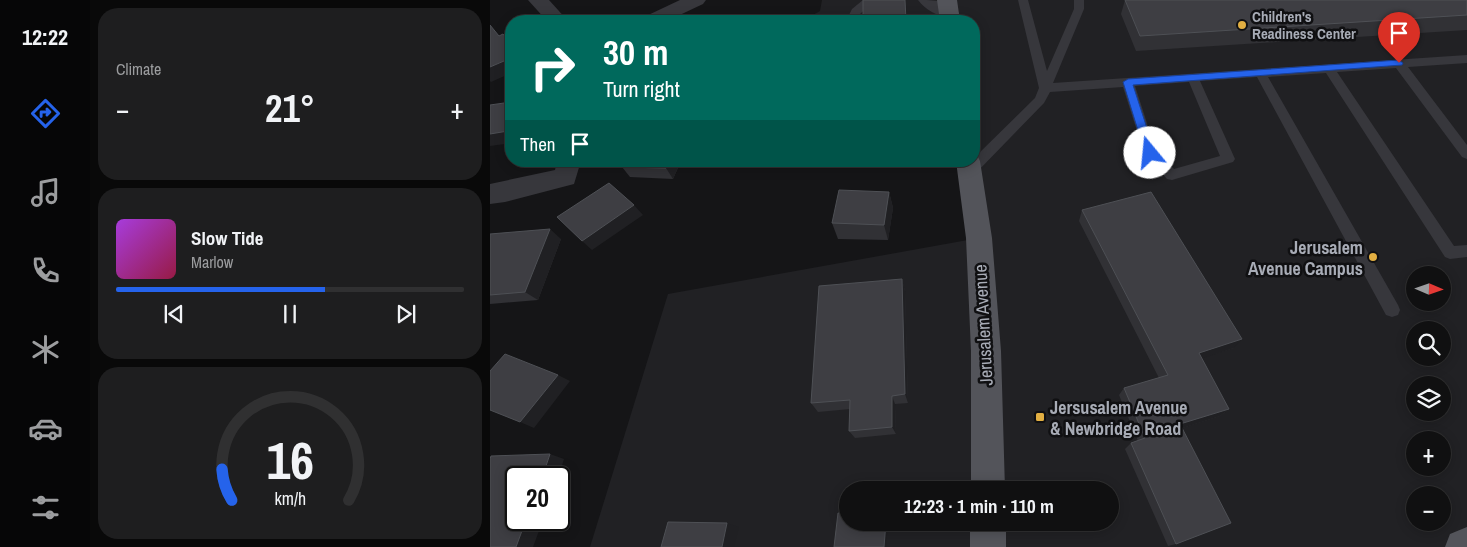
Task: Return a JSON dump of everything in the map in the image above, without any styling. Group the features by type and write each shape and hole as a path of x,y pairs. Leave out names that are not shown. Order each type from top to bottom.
{"main road":[{"name":"Jerusalem Avenue","path":"969,167 979,238 986,351 988,481"},
{"path":"988,531 988,547"},
{"path":"1463,547 1467,546"}],"street":[{"path":"538,0 552,15"},
{"path":"664,15 696,0"},
{"path":"928,0 949,12"},
{"path":"490,194 504,192 567,169"}],"lane":[{"path":"853,15 870,0"},
{"path":"1023,0 1045,88"},
{"path":"980,156 1040,100 1079,9 1079,0"},
{"path":"1045,88 1467,58"},
{"path":"1399,63 1467,154"},
{"path":"1329,68 1450,253 1467,251"},
{"path":"1260,73 1392,310"},
{"path":"1128,82 1150,153 1172,175 1228,159 1192,78"}],"shaded area":[{"path":"822,0 940,0 942,15 813,15 820,11"},
{"path":"947,0 1467,0 1467,545 1463,547 590,547 668,294 979,238 974,167 980,167 980,15 949,15"}],"building":[{"path":"863,0 905,0 906,15 863,15"},
{"path":"1125,0 1467,0 1467,15 1140,36"},
{"path":"490,25 499,36 503,34 505,36 505,61 490,67"},
{"path":"505,103 505,132 490,134 490,105"},
{"path":"622,167 666,167 666,168"},
{"path":"609,183 634,205 582,241 557,217"},
{"path":"839,190 889,192 884,225 832,223"},
{"path":"1151,192 1242,339 1199,353 1229,409 1180,424 1231,523 1176,544 1131,443 1145,438 1124,388 1168,375 1082,210"},
{"path":"550,229 525,292 490,295 490,234"},
{"path":"902,279 905,394 892,396 892,427 849,431 850,400 811,403 819,286"},
{"path":"505,354 558,375 520,422 490,410 490,371"},
{"path":"550,454 546,466 505,466 505,531 522,531 516,547 490,547 491,456"},
{"path":"838,513 839,531 885,531 884,547 834,547"},
{"path":"668,522 727,523 722,547 661,547"}],"place":[{"name":"Children's Readiness Center","path":"1242,25"},
{"name":"Jerusalem Avenue Campus","path":"1373,257"},
{"name":"Jersusalem Avenue & Newbridge Road","path":"1040,417"}],"route":[{"path":"1150,153 1128,82 1399,63"}]}
